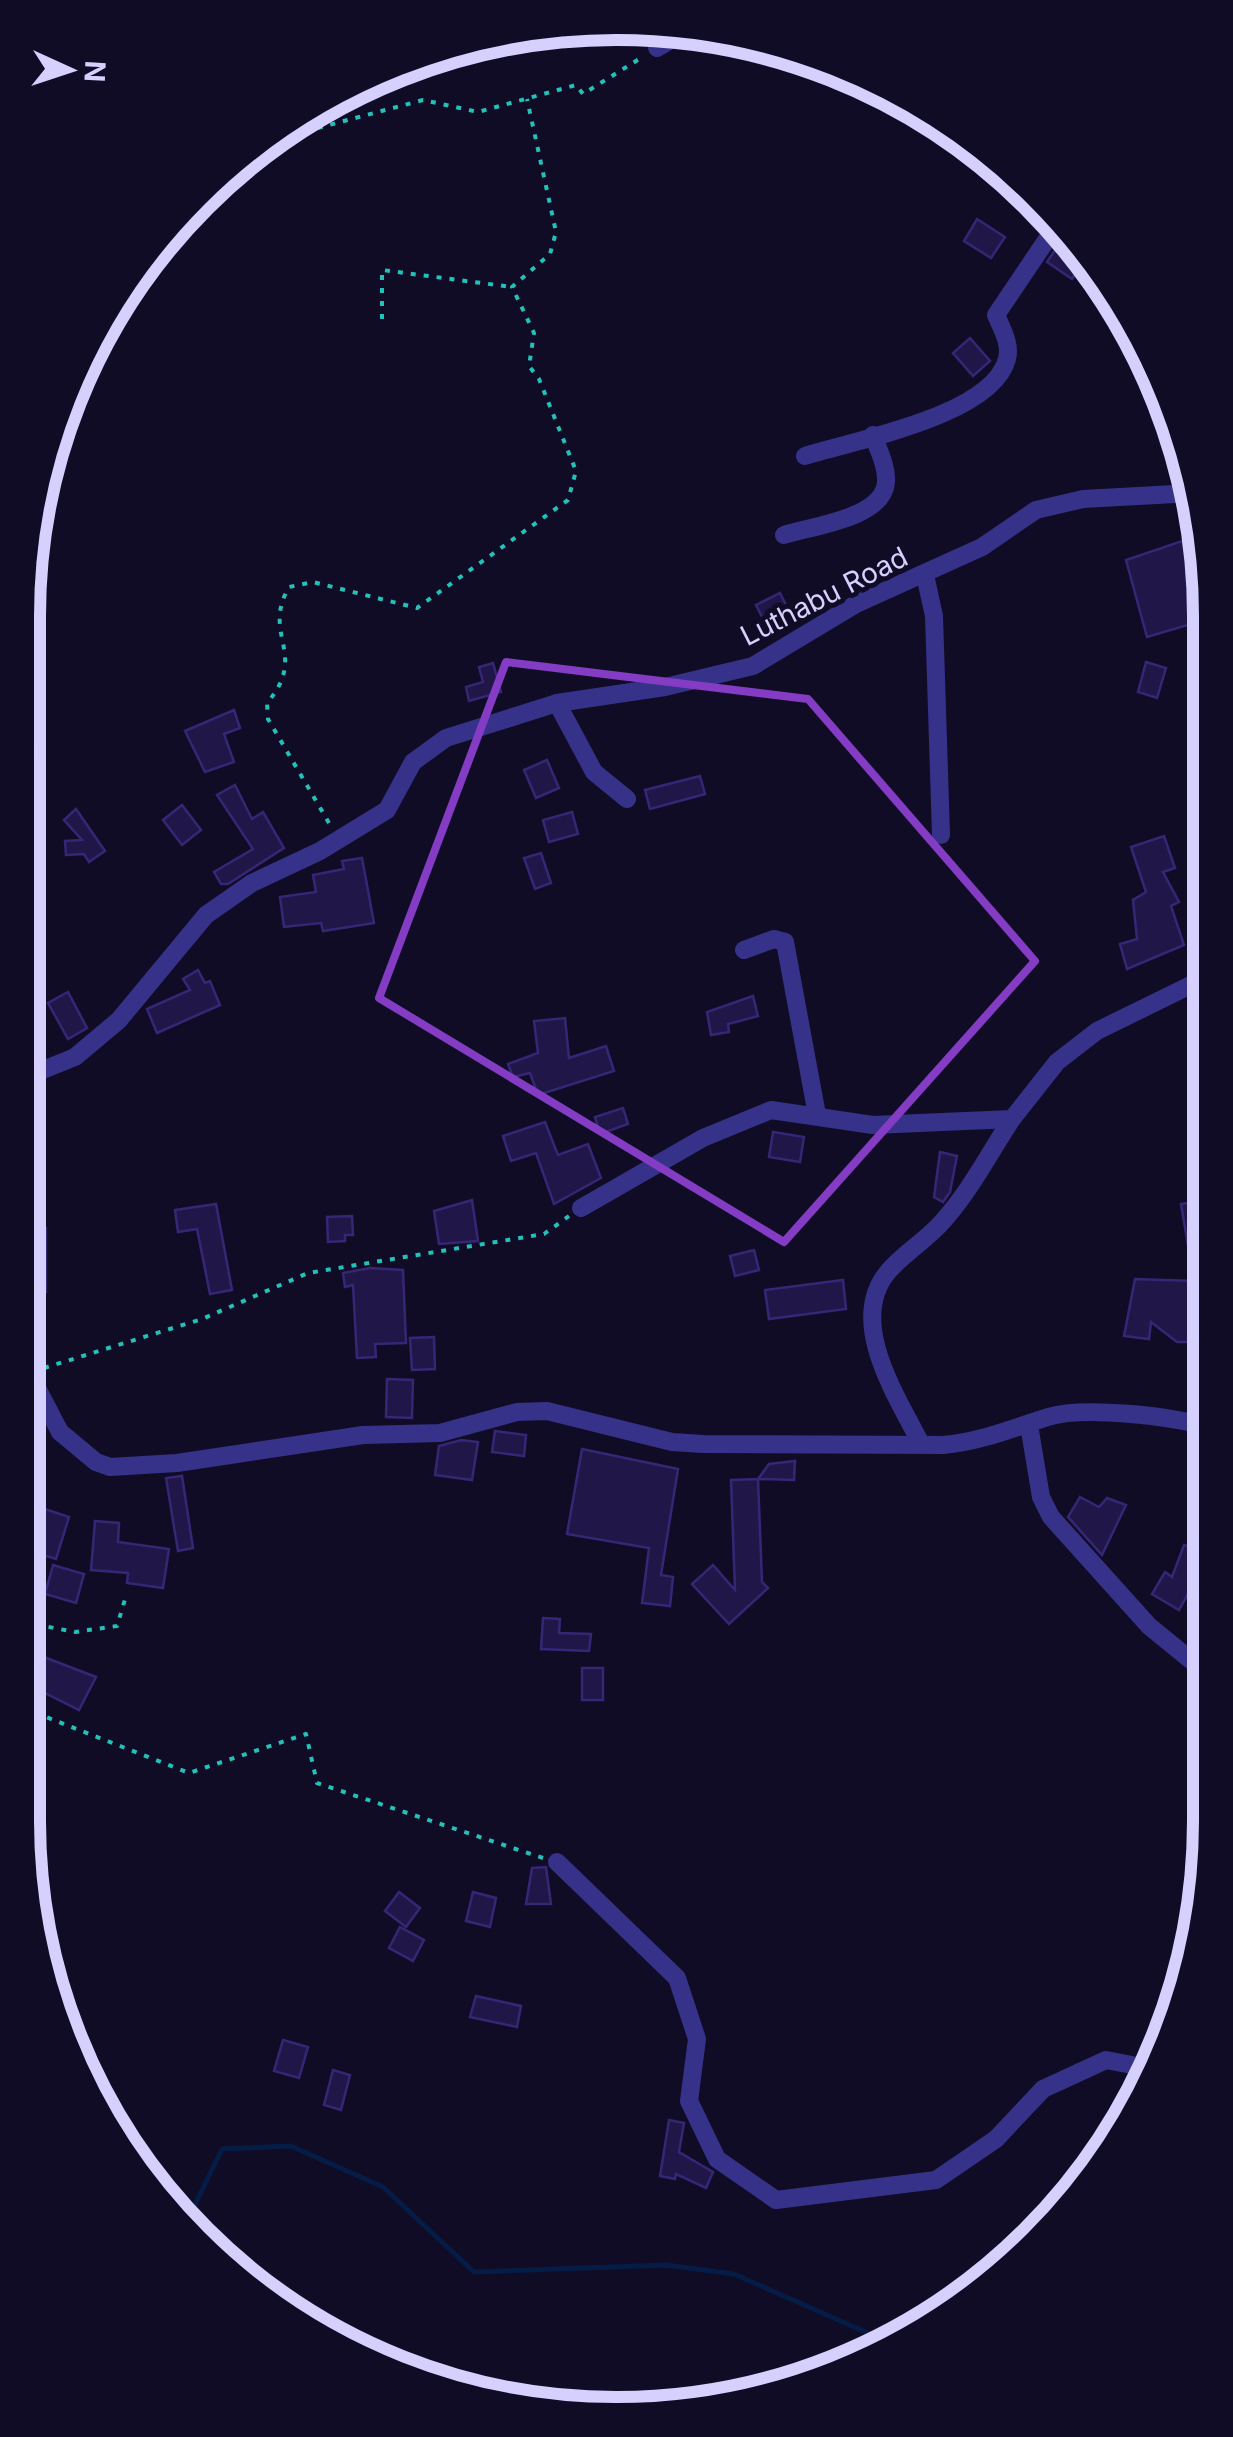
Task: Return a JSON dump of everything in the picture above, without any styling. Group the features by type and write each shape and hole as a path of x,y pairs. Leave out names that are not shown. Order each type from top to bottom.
{"street":[{"path":"657,48 667,42"},
{"path":"805,456 964,407 1001,372 1008,358 1006,339 996,315 1050,236"},
{"path":"784,534 862,511 879,501 887,486 886,470 873,434"},
{"name":"Luthabu Road","path":"340,839 387,810 413,762 446,738 557,703 665,687 752,666 777,656 856,604 982,547 1036,510 1083,499 1179,493"},
{"path":"925,575 934,616 941,835"},
{"path":"557,703 594,772 626,799"},
{"path":"40,1071 75,1057 118,1020 206,916 252,883 340,839"},
{"path":"744,950 774,939 785,942 816,1115"},
{"path":"920,1444 874,1338 876,1297 887,1273 946,1219 1012,1119 1058,1062 1096,1032 1193,984"},
{"path":"581,1208 703,1138 771,1110 873,1125 1012,1119"},
{"path":"40,1400 60,1432 96,1462 110,1468 178,1463 364,1435 440,1433 517,1412 547,1411 672,1442 968,1443 1084,1412 1147,1415 1193,1424"},
{"path":"1029,1425 1041,1497 1051,1516 1149,1626 1193,1662"},
{"path":"556,1862 677,1978 697,2039 690,2101 717,2159 776,2200 936,2180 996,2139 1042,2090 1106,2060 1138,2066"}],"path":[{"path":"305,131 423,100 478,112 576,85 583,94 657,48"},
{"path":"382,319 382,270 512,287 550,254 556,232 527,99"},
{"path":"340,839 268,719 267,703 285,682 288,664 279,604 289,588 313,582 417,608 568,500 576,472 547,397 529,366 534,332 512,287"},
{"path":"40,1369 202,1319 308,1273 544,1234 581,1208"},
{"path":"40,1625 74,1632 117,1626 126,1596"},
{"path":"40,1716 189,1774 306,1734 317,1782 556,1862"}],"highlighted area":[{"path":"506,662 808,699 1035,961 784,1242 379,998"}],"building":[{"path":"977,219 1005,237 991,258 964,241"},
{"path":"1058,246 1078,271 1072,279 1047,262"},
{"path":"970,338 990,361 973,376 953,353"},
{"path":"1182,541 1191,573 1193,624 1147,637 1126,560"},
{"path":"780,593 790,613 766,625 756,605"},
{"path":"1146,662 1166,668 1157,698 1138,692"},
{"path":"493,663 501,692 469,701 466,687 483,682 479,667"},
{"path":"234,710 240,728 224,734 234,762 205,772 185,731"},
{"path":"547,760 559,788 536,798 524,770"},
{"path":"700,776 705,794 650,809 645,790"},
{"path":"235,785 252,819 263,812 284,848 228,884 221,884 214,872 253,849 217,795"},
{"path":"182,805 201,830 182,845 163,820"},
{"path":"76,809 105,851 89,862 84,854 66,855 65,841 82,840 64,820"},
{"path":"572,812 578,834 549,842 543,820"},
{"path":"1164,836 1175,868 1163,872 1179,902 1171,906 1184,945 1127,969 1120,944 1137,939 1133,900 1146,892 1131,847"},
{"path":"541,853 551,883 535,889 524,858"},
{"path":"362,858 374,923 323,931 321,923 284,927 280,897 316,892 313,875 344,869 342,861"},
{"path":"198,970 205,983 210,981 220,1005 157,1033 147,1009 190,990 183,979"},
{"path":"68,992 87,1028 68,1039 48,1003"},
{"path":"753,996 758,1016 728,1024 729,1032 711,1035 707,1012"},
{"path":"565,1018 569,1058 606,1046 614,1071 538,1095 530,1073 513,1077 508,1064 538,1053 534,1021"},
{"path":"623,1108 628,1124 600,1134 595,1117"},
{"path":"545,1122 558,1155 588,1144 601,1178 554,1204 536,1153 511,1161 503,1136"},
{"path":"773,1132 804,1137 800,1162 769,1157"},
{"path":"940,1152 957,1156 950,1192 943,1202 934,1197"},
{"path":"472,1200 478,1241 439,1244 434,1211"},
{"path":"1193,1202 1193,1275 1181,1204"},
{"path":"216,1204 232,1290 210,1294 197,1229 178,1232 175,1210"},
{"path":"352,1216 353,1235 345,1235 345,1241 328,1242 327,1217"},
{"path":"40,1228 46,1228 46,1292 40,1292"},
{"path":"754,1250 759,1270 735,1276 730,1256"},
{"path":"370,1268 403,1270 406,1343 375,1344 376,1357 357,1358 353,1285 345,1287 343,1273"},
{"path":"1135,1279 1193,1281 1193,1342 1177,1342 1151,1322 1149,1339 1124,1336"},
{"path":"843,1280 846,1309 769,1319 765,1290"},
{"path":"434,1337 435,1369 412,1370 410,1338"},
{"path":"387,1379 413,1380 412,1418 386,1417"},
{"path":"495,1431 526,1435 524,1456 492,1452"},
{"path":"461,1440 478,1442 472,1480 435,1475 439,1446"},
{"path":"582,1449 678,1469 661,1575 673,1577 670,1606 642,1603 649,1548 567,1534"},
{"path":"795,1461 794,1480 758,1479 769,1464"},
{"path":"182,1476 193,1548 178,1551 166,1478"},
{"path":"758,1479 762,1582 768,1588 729,1624 692,1584 713,1565 735,1590 731,1480"},
{"path":"1080,1497 1099,1507 1107,1498 1126,1505 1102,1555 1068,1517"},
{"path":"40,1507 69,1517 56,1559 40,1554"},
{"path":"95,1521 119,1523 118,1542 169,1549 163,1588 127,1583 128,1573 91,1570"},
{"path":"1184,1545 1193,1548 1193,1594 1189,1592 1179,1610 1152,1594 1165,1572 1172,1577"},
{"path":"53,1565 84,1574 76,1603 45,1594"},
{"path":"543,1618 560,1619 559,1633 591,1634 589,1651 541,1649"},
{"path":"40,1656 96,1677 79,1710 40,1690"},
{"path":"582,1668 603,1668 603,1700 582,1700"},
{"path":"546,1867 551,1904 526,1904 532,1868"},
{"path":"399,1892 420,1908 406,1927 385,1911"},
{"path":"473,1892 496,1898 490,1927 466,1921"},
{"path":"400,1927 424,1940 413,1961 389,1948"},
{"path":"476,1996 521,2006 517,2027 470,2017"},
{"path":"283,2040 308,2047 299,2078 274,2071"},
{"path":"333,2070 350,2075 341,2110 324,2105"},
{"path":"669,2120 684,2123 679,2152 713,2172 706,2188 676,2174 675,2179 660,2176"}],"waterway":[{"path":"192,2210 222,2149 291,2146 383,2187 474,2272 666,2265 734,2274 875,2336"}]}
